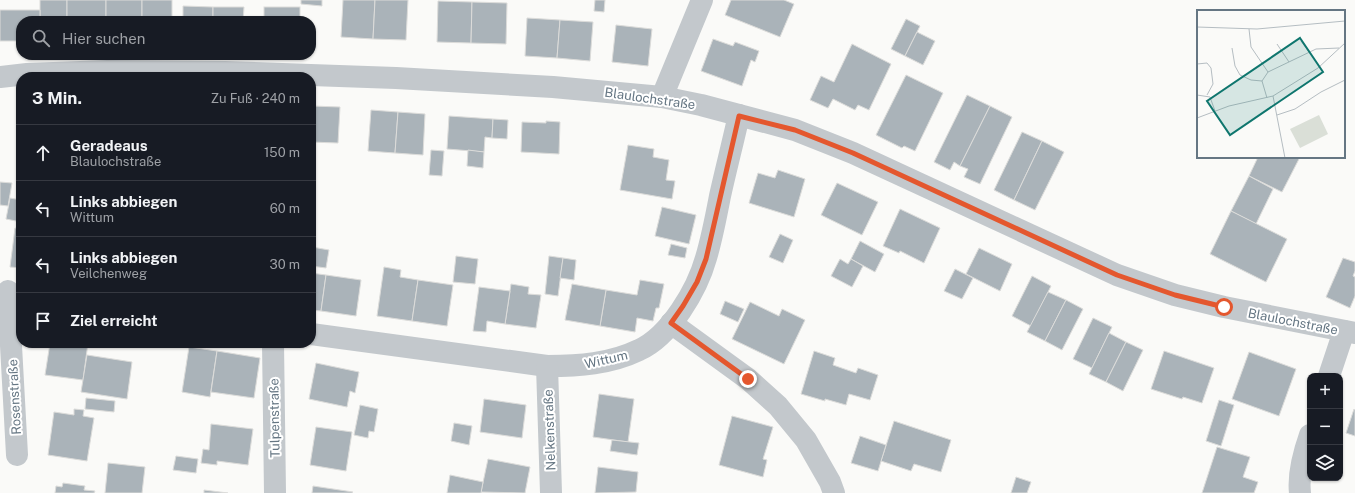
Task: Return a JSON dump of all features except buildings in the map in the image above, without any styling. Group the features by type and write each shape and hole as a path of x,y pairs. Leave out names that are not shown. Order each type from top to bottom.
{"street":[{"path":"662,97 702,0"},
{"name":"Blaulochstraße","path":"80,72 225,72"},
{"name":"Blaulochstraße","path":"0,77 16,75"},
{"name":"Blaulochstraße","path":"316,75 553,87 662,97 701,105 795,130 853,153 1117,275 1175,295 1217,306 1350,332"},
{"name":"Wittum","path":"316,335 547,366 578,366 601,363 641,350 658,338 671,323 697,282 706,259 739,116"},
{"name":"Rosenstraße","path":"10,291 17,455"},
{"path":"671,323 748,379 778,406 806,440 830,482 834,493"},
{"path":"1331,373 1350,332"},
{"name":"Tulpenstraße","path":"273,348 275,493"},
{"name":"Nelkenstraße","path":"547,366 551,493"},
{"path":"1300,493 1299,485 1307,443"}],"route":[{"path":"748,379 671,323 697,282 706,259 739,116 795,130 853,153 1117,275 1175,295 1224,307"}]}
